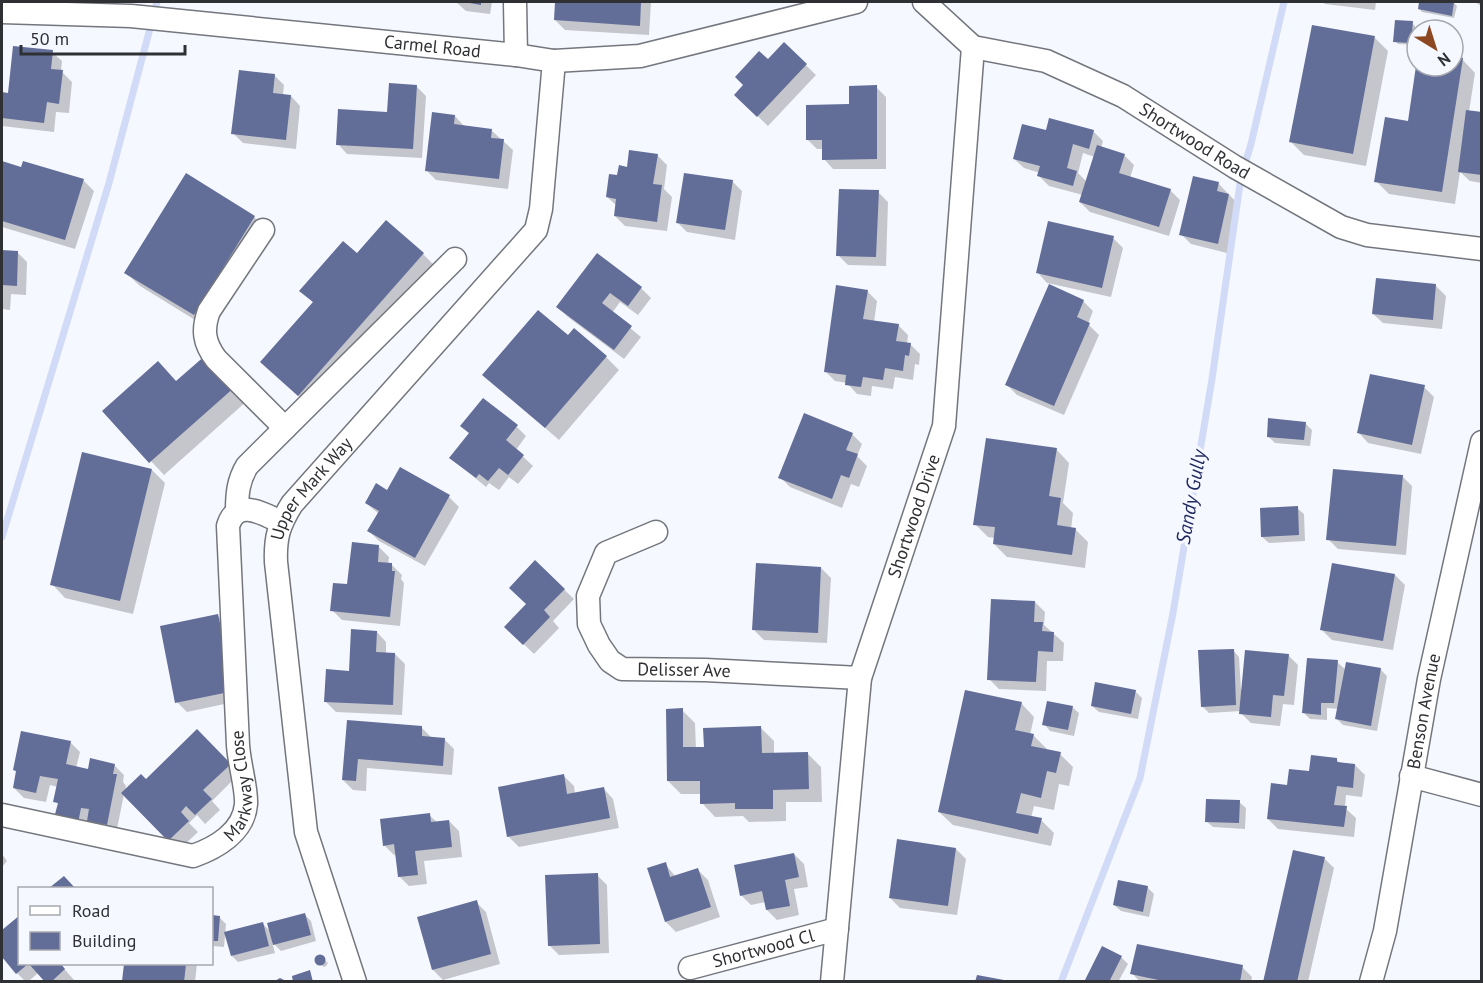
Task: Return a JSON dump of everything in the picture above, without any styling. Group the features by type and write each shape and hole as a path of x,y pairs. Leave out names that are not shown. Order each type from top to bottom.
{"street":[{"path":"515,2 516,55"},
{"name":"Carmel Road","path":"2,12 131,16 516,55 554,61 640,56 856,2"},
{"path":"924,2 973,47"},
{"name":"Shortwood Road","path":"973,47 1046,61 1123,96 1235,167 1341,227 1367,235 1482,249"},
{"name":"Shortwood Drive","path":"832,981 860,678 944,426 973,47"},
{"name":"Upper Mark Way","path":"355,981 306,832 276,562 276,542 281,522 292,504 536,230 541,209 554,61"},
{"path":"263,230 209,311 204,324 204,336 216,359 285,428"},
{"name":"Markway Close","path":"2,815 194,856 212,849 227,839 239,822 246,805 238,759 228,526 231,518 237,512 237,490 244,472 285,428 455,259"},
{"name":"Benson Avenue","path":"1371,981 1385,931 1429,679 1482,442"},
{"path":"237,512 253,509 281,522"},
{"name":"Delisser Ave","path":"656,532 606,553 588,596 589,624 610,661 622,669 705,670 860,678"},
{"path":"1412,776 1482,795"},
{"name":"Shortwood Cl","path":"690,968 837,929"}],"building":[{"path":"464,2 481,2 481,5"},
{"path":"555,2 641,2 640,26 554,20"},
{"path":"1419,2 1454,2 1452,16 1418,9"},
{"path":"1395,20 1405,21 1405,43 1393,42"},
{"path":"1312,25 1375,36 1353,154 1289,142"},
{"path":"784,42 807,64 757,117 734,95 743,85 735,77 759,51 768,59"},
{"path":"13,46 53,50 51,69 63,70 59,104 47,102 44,123 2,118 2,92 8,93"},
{"path":"239,70 275,74 273,93 291,95 286,140 231,134"},
{"path":"1414,78 1460,78 1442,192 1374,182 1385,117 1408,121"},
{"path":"389,83 417,85 413,149 336,145 338,109 387,112"},
{"path":"877,85 877,159 822,160 822,140 806,140 806,105 849,104 849,86"},
{"path":"1466,110 1482,112 1482,175 1458,172"},
{"path":"432,112 455,115 454,124 492,129 491,138 504,139 499,179 425,171"},
{"path":"1049,118 1094,130 1089,149 1073,144 1067,168 1077,171 1073,186 1037,176 1040,166 1013,159 1022,124 1046,130"},
{"path":"1097,145 1125,154 1119,173 1171,189 1159,227 1079,202"},
{"path":"629,150 658,154 653,184 662,185 657,222 614,216 616,199 606,197 609,174 617,175 619,165 627,167"},
{"path":"2,161 21,167 23,161 84,179 65,240 2,221"},
{"path":"186,173 255,216 194,315 124,273"},
{"path":"684,173 733,180 725,230 676,223"},
{"path":"1193,176 1219,182 1217,191 1229,194 1218,244 1179,235"},
{"path":"839,189 879,190 876,257 836,256"},
{"path":"386,220 424,253 298,396 260,362 313,302 299,291 343,241 357,253"},
{"path":"1048,221 1114,236 1102,288 1036,273"},
{"path":"2,250 18,251 17,286 2,285"},
{"path":"597,253 642,287 628,306 610,293 602,303 632,326 614,350 556,307"},
{"path":"1376,278 1436,284 1433,320 1372,314"},
{"path":"1049,284 1084,300 1077,317 1090,323 1054,406 1005,385"},
{"path":"836,285 868,290 863,319 899,324 896,341 911,343 909,356 905,355 903,371 885,368 883,380 863,377 861,387 845,385 846,375 824,372"},
{"path":"538,310 568,335 574,328 607,356 545,428 482,375"},
{"path":"207,354 236,386 149,463 102,411 158,361 176,381"},
{"path":"1370,374 1425,385 1412,445 1357,433"},
{"path":"483,398 518,425 506,440 524,455 508,475 499,468 488,481 479,474 476,478 449,458 469,433 460,426"},
{"path":"804,413 853,433 846,450 858,454 849,478 841,475 832,499 778,478"},
{"path":"1268,418 1306,422 1304,440 1267,437"},
{"path":"986,438 1057,448 1049,496 1061,498 1057,525 1076,528 1072,555 993,544 995,527 973,525"},
{"path":"82,452 152,469 120,601 50,585"},
{"path":"400,467 450,495 415,558 367,531 379,511 365,503 376,483 387,490"},
{"path":"1333,469 1403,475 1396,546 1326,540"},
{"path":"1298,506 1299,535 1261,537 1260,508"},
{"path":"352,542 379,545 378,562 392,563 392,571 395,571 390,617 330,611 333,583 347,584"},
{"path":"535,560 565,589 544,610 550,617 523,645 504,627 526,604 509,588"},
{"path":"756,563 821,567 818,633 752,630"},
{"path":"1332,563 1395,574 1383,641 1320,630"},
{"path":"991,599 1035,601 1034,622 1043,622 1042,631 1054,632 1053,652 1038,651 1036,682 987,680"},
{"path":"218,614 234,691 175,703 160,626"},
{"path":"351,629 377,631 376,652 395,653 393,705 324,702 326,669 349,671"},
{"path":"1234,649 1236,705 1201,707 1198,650"},
{"path":"1245,650 1289,654 1284,696 1273,695 1271,717 1239,714"},
{"path":"1307,658 1338,660 1334,703 1321,703 1321,715 1302,713"},
{"path":"1346,662 1381,668 1371,726 1335,719"},
{"path":"1095,682 1136,690 1131,714 1091,706"},
{"path":"965,690 1022,702 1015,730 1034,734 1031,746 1061,752 1056,773 1047,771 1041,798 1021,793 1016,813 1042,818 1038,834 938,812"},
{"path":"1047,701 1073,706 1068,730 1042,725"},
{"path":"683,708 683,747 704,747 703,728 761,726 762,753 808,752 809,789 773,790 773,809 735,809 735,803 700,804 700,781 667,781 666,709"},
{"path":"347,720 422,726 422,736 445,738 443,766 358,759 356,781 342,780"},
{"path":"197,729 231,764 203,790 212,799 195,815 186,806 181,812 189,821 168,841 121,793 141,774 146,779"},
{"path":"21,731 71,741 66,764 88,769 90,758 115,764 113,774 117,774 107,825 87,821 89,809 81,808 78,823 54,818 58,803 53,802 58,779 40,776 36,793 13,788 16,771 13,770"},
{"path":"1311,755 1337,758 1337,762 1355,764 1353,788 1337,786 1334,805 1347,806 1344,827 1267,819 1271,783 1287,785 1289,769 1309,771"},
{"path":"564,774 567,794 604,787 610,818 507,837 498,787"},
{"path":"1206,799 1240,800 1239,823 1205,822"},
{"path":"430,813 431,822 449,820 452,847 415,851 418,875 398,877 394,844 383,846 380,819"},
{"path":"897,839 956,848 948,906 889,898"},
{"path":"1293,850 1325,857 1297,982 1263,982"},
{"path":"794,853 799,877 785,880 790,906 766,910 762,891 740,896 734,865"},
{"path":"666,862 670,877 698,868 711,907 665,922 647,868"},
{"path":"598,873 600,944 548,946 545,875"},
{"path":"64,876 74,887 50,887"},
{"path":"1118,880 1148,886 1143,912 1113,905"},
{"path":"477,900 491,954 432,970 417,917"},
{"path":"305,913 311,935 273,945 267,923"},
{"path":"213,915 220,916 218,941 213,941"},
{"path":"18,917 18,965 27,965 16,974 2,957 2,930"},
{"path":"263,922 269,946 231,956 224,932"},
{"path":"1137,944 1243,965 1240,982 1168,982 1130,974"},
{"path":"1102,946 1122,956 1109,982 1084,982"},
{"path":"320,955 324,956 324,964 320,965 316,964 315,960 316,956"},
{"path":"30,965 62,965 65,969 51,982 45,982"},
{"path":"124,965 186,965 184,982 122,981"},
{"path":"310,970 313,982 293,982 292,976"},
{"path":"977,975 1004,980 1004,982 975,982"},
{"path":"280,978 288,982 273,982"}],"waterway":[{"path":"2,537 109,183 157,2"},
{"name":"Sandy Gully","path":"1061,982 1140,778 1173,613 1212,379 1241,177 1251,144 1284,2"}]}
